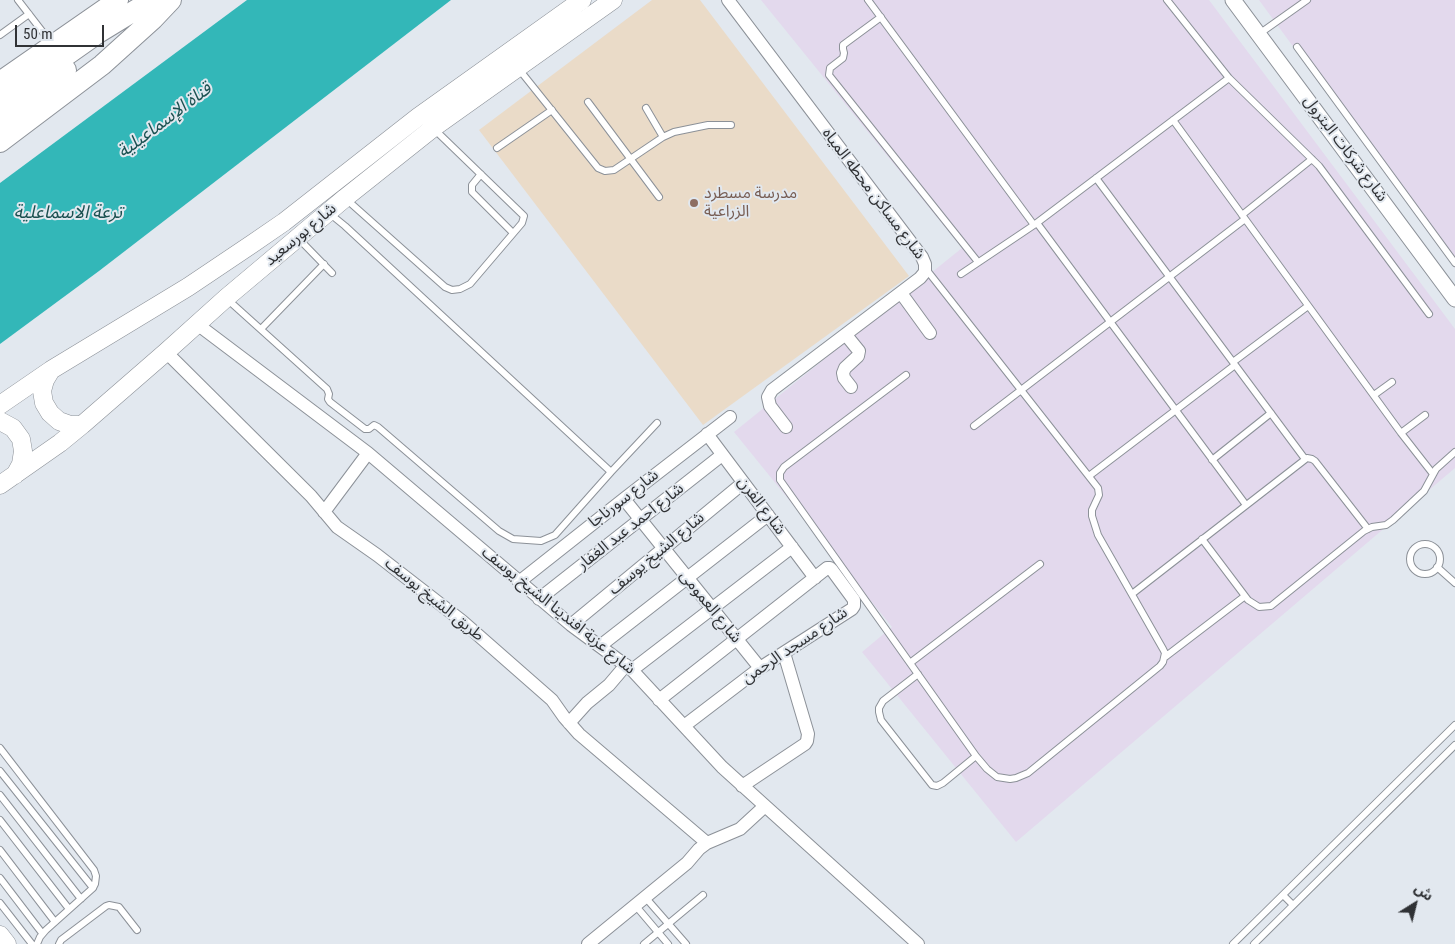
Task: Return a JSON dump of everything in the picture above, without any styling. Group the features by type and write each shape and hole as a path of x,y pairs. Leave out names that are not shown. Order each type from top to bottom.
{"main road":[{"path":"0,102 78,37 122,8 152,0"},
{"path":"0,142 102,65 153,19 170,0"},
{"name":"شارع بورسعيد","path":"0,404 51,370 188,288 244,250 284,222 418,117 582,0"},
{"name":"شارع بورسعيد","path":"0,485 60,443 82,425 226,298 345,198 433,128 613,0"},
{"path":"0,125 102,41 122,8"},
{"path":"0,82 52,45 78,37"},
{"path":"51,370 45,380 42,391 44,403 50,413 59,421 70,425 82,425"},
{"path":"0,421 13,428 20,439 24,451 21,464 14,475"},
{"path":"0,935 7,944"}],"street":[{"name":"شارع مساكن محطه المياه","path":"728,0 922,257 925,264 924,272 920,278 772,390 768,402 786,427"},
{"name":"شارع شركات البترول","path":"1233,0 1455,299"},
{"path":"901,293 930,333"},
{"name":"شارع عزبة افندينا الشيخ يوسف","path":"197,324 368,453 571,626 629,668 722,767 918,944"},
{"path":"846,335 859,351 858,356 845,368 843,373 844,378 851,387"},
{"name":"طريق الشيخ يوسف","path":"166,352 311,496 337,527 378,555 462,621 552,700 579,734 707,843"},
{"name":"شارع سورناجا","path":"519,582 730,417"},
{"name":"شارع الفرن","path":"707,434 815,578"},
{"path":"324,512 368,453"},
{"name":"شارع احمد عبد الغفار","path":"540,599 722,455"},
{"name":"شارع الشيخ يوسف","path":"571,626 743,483"},
{"name":"شارع العمومى","path":"624,498 760,668"},
{"path":"600,646 768,515"},
{"path":"569,723 587,703 629,668 792,547"},
{"name":"شارع مسجد الرحمن","path":"684,726 760,668 854,606 854,600 830,568 815,578"},
{"path":"659,700 815,578"},
{"path":"742,786 808,741 808,734 784,653"},
{"path":"588,944 687,863 699,849 707,843 740,829 765,806"}],"lane":[{"path":"18,0 52,45"},
{"path":"868,0 1246,505"},
{"path":"1167,0 1229,78 1312,159 1429,314"},
{"path":"1259,34 1307,0"},
{"path":"0,35 29,14"},
{"path":"881,17 843,44 844,56 830,68 829,75 978,262"},
{"path":"1297,47 1455,263"},
{"path":"518,68 598,168 602,170 610,172 614,170 663,137 696,126 731,125"},
{"path":"961,274 1036,224 1229,78"},
{"path":"588,102 659,196"},
{"path":"646,108 663,137"},
{"path":"497,148 552,110"},
{"path":"1173,120 1401,433 1433,474"},
{"path":"345,198 442,284 452,290 464,288 470,284 524,220 524,216 433,128"},
{"path":"974,426 1169,276 1312,159"},
{"path":"481,174 472,185 472,192 513,233"},
{"path":"1096,178 1305,459"},
{"path":"328,213 345,226 611,472"},
{"path":"298,238 332,273"},
{"path":"261,329 324,264"},
{"path":"925,268 1098,488 1098,498 1092,510 1094,525 1101,541 1163,649 1165,657"},
{"path":"226,298 327,389 330,402 365,429 369,429 374,425 378,427 499,531 508,537 518,540 536,541 551,538 555,535 656,423"},
{"path":"1089,476 1308,306"},
{"path":"906,375 784,467 779,477 781,484 976,756 997,777 1010,779 1022,777 1028,773 1160,666 1165,657 1245,596"},
{"path":"1374,395 1392,382"},
{"path":"1212,460 1271,413"},
{"path":"1401,433 1425,415"},
{"path":"1202,539 1248,600 1255,606 1265,608 1271,606 1368,529 1386,525 1393,520 1424,490 1433,474 1455,452"},
{"path":"1132,594 1305,459 1309,458 1315,461 1368,529"},
{"path":"1421,544 1431,545 1438,552 1439,563 1437,567 1429,573 1419,572 1412,565 1411,555 1413,550 1421,544"},
{"path":"910,662 1040,564"},
{"path":"1437,567 1455,583"},
{"path":"918,674 881,704 879,712 881,720 932,785 940,785 976,756"},
{"path":"1233,944 1455,726"},
{"path":"1254,944 1455,745"},
{"path":"0,748 94,870 96,880 93,888 42,933 37,944"},
{"path":"0,771 93,888"},
{"path":"0,795 81,898"},
{"path":"0,820 69,909"},
{"path":"1345,833 1354,844"},
{"path":"0,850 55,922"},
{"path":"0,878 42,933"},
{"path":"644,944 703,895"},
{"path":"1283,895 1293,906"},
{"path":"645,897 685,944"},
{"path":"0,903 32,944"},
{"path":"59,944 61,940 109,905 119,907 137,930"},
{"path":"635,905 668,944"}],"shaded area":[{"name":"مدرسة مسطرد الزراعية","path":"652,0 700,0 909,276 703,425 479,130"},
{"path":"761,0 1209,0 1455,329 1455,468 1016,842 862,652 892,627 734,432 962,248"},
{"path":"1259,0 1455,0 1455,268"}],"water":[{"name":"ترعة الاسماعلية","path":"247,0 451,0 99,271 0,344 0,183"}],"place":[{"name":"مدرسة مسطرد الزراعية","path":"694,203"}],"water label":[{"name":"قناة الإسماعيلية","path":"165,121"}]}
